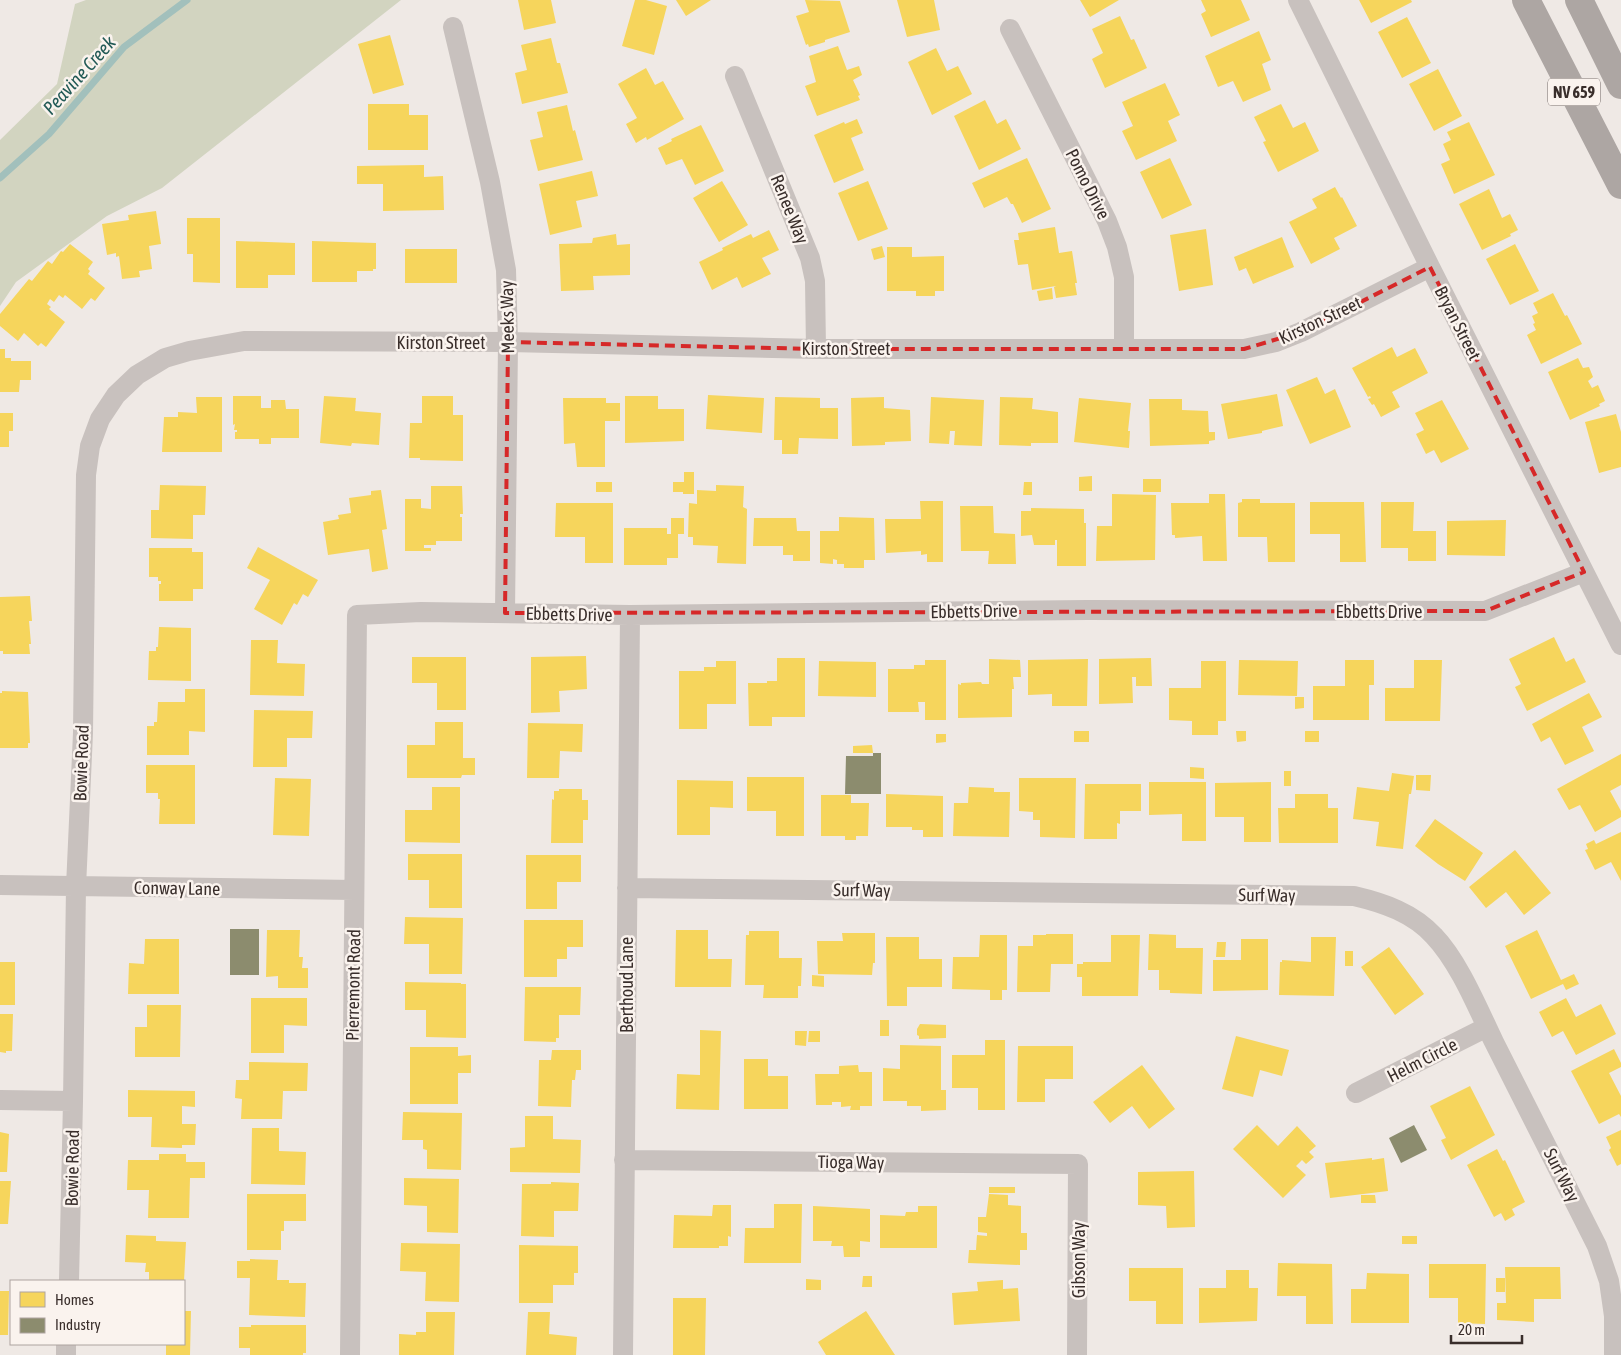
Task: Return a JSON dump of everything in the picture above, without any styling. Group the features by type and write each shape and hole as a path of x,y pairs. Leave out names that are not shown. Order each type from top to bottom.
{"main road":[{"name":"NV 659","path":"1526,0 1621,185"},
{"name":"NV 659","path":"1579,0 1621,85"}],"street":[{"name":"Bryan Street","path":"1298,0 1430,267 1621,645"},
{"name":"Meeks Way","path":"453,27 490,182 506,270 508,342 505,613"},
{"name":"Pomo Drive","path":"1010,29 1107,220 1117,247 1124,277 1124,349"},
{"name":"Renee Way","path":"735,76 810,258 815,281 816,349"},
{"name":"Kirston Street","path":"244,341 508,342 816,349 1244,349 1276,342 1301,332 1430,267"},
{"name":"Bowie Road","path":"69,1280 76,887 83,734 86,475 90,446 100,420 116,395 137,375 165,358 189,351 244,341"},
{"name":"Ebbetts Drive","path":"357,615 422,612 630,615 1087,610 1485,611 1584,572"},
{"name":"Pierremont Road","path":"350,1355 357,615"},
{"name":"Berthoud Lane","path":"623,1355 630,615"},
{"name":"Conway Lane","path":"0,885 354,890"},
{"name":"Surf Way","path":"627,888 1354,896 1382,902 1410,916 1434,935 1450,956 1487,1027 1597,1246 1609,1281 1612,1298 1614,1355"},
{"name":"Helm Circle","path":"1356,1093 1487,1027"},
{"path":"0,1100 73,1101"},
{"name":"Tioga Way","path":"624,1160 1078,1164"},
{"name":"Gibson Way","path":"1078,1164 1078,1355"}],"highlighted area":[{"path":"1430,267 1584,572 1485,611 505,613 508,342 816,349 1244,349 1301,332"}],"green space":[{"path":"86,0 401,0 162,188 107,216 16,282 0,306 0,140 57,84 75,4"}],"building: Homes":[{"path":"518,0 551,0 556,23 524,30"},
{"path":"635,0 646,0 667,6 654,55 622,46"},
{"path":"676,0 711,0 686,16"},
{"path":"805,0 840,1 850,32 809,47 808,44 806,45 796,16 809,12"},
{"path":"897,0 934,0 940,30 907,37"},
{"path":"1080,0 1119,0 1090,17"},
{"path":"1201,0 1241,0 1250,20 1211,37 1201,14 1206,11"},
{"path":"1359,0 1411,0 1412,2 1371,23"},
{"path":"1120,16 1131,40 1134,39 1147,68 1105,88 1092,59 1103,53 1092,29"},
{"path":"1407,17 1431,63 1402,78 1378,32"},
{"path":"1259,31 1271,60 1262,64 1271,90 1243,102 1233,81 1218,87 1205,56"},
{"path":"390,35 404,85 373,94 358,44"},
{"path":"551,38 557,63 560,63 568,93 522,104 515,73 527,70 521,45"},
{"path":"838,46 847,70 859,66 862,75 853,80 860,95 858,96 860,100 817,116 805,86 816,82 809,56"},
{"path":"936,48 947,71 958,66 972,94 932,115 908,62"},
{"path":"646,68 655,85 663,81 684,119 647,140 646,137 636,143 626,124 637,118 618,84"},
{"path":"1438,69 1462,116 1434,131 1409,84"},
{"path":"1165,83 1180,115 1168,121 1177,141 1136,160 1122,131 1133,126 1122,102"},
{"path":"985,100 997,124 1006,119 1021,149 979,170 954,116"},
{"path":"368,104 409,104 409,115 428,115 428,150 368,150"},
{"path":"1281,104 1293,128 1305,122 1319,151 1278,172 1263,142 1266,141 1254,117"},
{"path":"567,105 573,131 575,130 583,160 538,171 530,140 543,137 537,112"},
{"path":"857,119 863,133 851,138 864,170 834,183 814,135 844,122 845,124"},
{"path":"1469,122 1495,175 1454,194 1441,164 1450,160 1443,144 1451,140 1447,132"},
{"path":"701,125 724,171 695,185 682,159 666,165 658,148 672,141 671,139"},
{"path":"1027,158 1051,209 1022,223 1013,204 1011,204 1007,197 984,208 972,183"},
{"path":"1170,158 1192,205 1162,219 1140,172"},
{"path":"424,165 424,177 443,176 444,210 383,211 383,184 357,184 357,166"},
{"path":"592,171 598,196 576,201 582,227 550,235 539,184"},
{"path":"722,181 748,225 719,242 693,198"},
{"path":"868,181 888,229 858,241 838,193"},
{"path":"1335,187 1357,226 1334,238 1340,249 1311,264 1289,222 1317,208 1312,199"},
{"path":"1489,189 1502,218 1510,214 1518,230 1510,234 1511,236 1482,250 1459,204"},
{"path":"156,211 161,244 149,246 152,269 139,271 140,277 122,279 119,256 116,257 116,253 107,255 102,224 129,220 128,215"},
{"path":"187,218 220,218 220,283 193,282 193,254 187,254"},
{"path":"1055,227 1059,253 1072,251 1077,295 1056,298 1054,287 1056,286 1032,290 1028,264 1018,265 1014,240 1019,240 1018,233"},
{"path":"1206,229 1213,285 1179,291 1170,235"},
{"path":"769,230 779,250 762,258 771,274 742,288 737,277 712,290 699,262 751,234 753,238"},
{"path":"616,234 617,245 630,244 630,275 593,276 594,290 561,291 559,244 592,243 593,238"},
{"path":"1282,237 1294,267 1253,284 1246,268 1239,271 1234,257"},
{"path":"236,241 295,243 295,275 268,275 268,288 236,288"},
{"path":"312,241 376,243 376,269 373,269 373,271 357,271 357,282 312,282"},
{"path":"70,244 93,262 88,269 90,271 88,274 105,288 95,301 91,298 82,309 65,295 63,298 59,295 54,302 50,299 47,304 51,307 49,309 65,322 46,347 41,343 38,346 24,333 18,341 0,326 0,314 29,279 32,281 48,261 52,264 61,251 63,252"},
{"path":"1515,244 1539,291 1510,305 1486,259"},
{"path":"882,246 885,257 874,260 871,249"},
{"path":"887,247 912,247 912,257 944,256 944,291 935,291 935,296 916,296 916,291 887,291"},
{"path":"405,249 457,249 457,283 405,283"},
{"path":"1052,288 1053,299 1039,301 1037,291"},
{"path":"1553,293 1582,344 1541,364 1527,335 1536,330 1532,316 1538,313 1533,303"},
{"path":"1392,347 1397,357 1415,348 1428,373 1392,392 1400,407 1381,417 1374,404 1372,405 1368,399 1371,398 1370,396 1368,397 1352,368"},
{"path":"0,349 5,349 5,358 11,358 11,361 31,361 31,380 20,380 19,392 0,392"},
{"path":"1578,358 1583,368 1589,367 1593,377 1588,381 1592,388 1598,385 1605,401 1599,404 1600,406 1570,420 1548,372"},
{"path":"1317,377 1325,394 1335,389 1351,427 1310,444 1286,390"},
{"path":"1277,394 1283,426 1262,431 1262,433 1228,439 1221,404"},
{"path":"708,395 764,398 762,433 706,429"},
{"path":"233,396 261,396 261,408 271,408 271,400 285,400 286,409 299,409 299,438 271,438 271,444 259,444 259,439 235,439 235,432 237,430 234,430 235,424 233,425"},
{"path":"324,396 356,398 355,411 381,413 379,445 352,443 351,446 320,443"},
{"path":"422,396 453,396 453,415 463,415 463,461 409,458 410,423 422,423"},
{"path":"625,396 658,396 658,409 684,409 684,441 625,443"},
{"path":"196,397 222,397 222,452 162,452 164,417 178,417 178,412 197,413"},
{"path":"775,397 820,398 820,408 838,408 838,439 799,438 798,454 782,454 782,440 774,440"},
{"path":"884,397 884,408 910,410 911,441 885,442 885,445 852,446 851,398"},
{"path":"931,397 984,400 982,446 954,445 955,431 950,431 949,444 929,443"},
{"path":"1000,397 1033,398 1032,409 1058,412 1058,443 1031,443 1031,446 999,445"},
{"path":"563,398 606,398 606,403 620,403 620,421 605,421 605,467 577,467 575,443 564,444"},
{"path":"1079,398 1131,403 1128,431 1130,431 1129,448 1074,442"},
{"path":"1149,399 1182,399 1182,410 1208,411 1209,432 1215,432 1215,440 1209,441 1209,444 1150,446"},
{"path":"1442,400 1469,449 1441,463 1434,450 1426,454 1416,434 1424,430 1415,413"},
{"path":"0,413 13,413 13,431 9,431 9,447 0,447"},
{"path":"1616,414 1621,432 1621,467 1599,473 1585,422"},
{"path":"684,472 694,472 694,494 673,492 673,482 684,482"},
{"path":"1092,476 1092,491 1079,491 1079,477"},
{"path":"1143,479 1161,479 1161,492 1143,492"},
{"path":"596,482 612,482 612,492 596,492"},
{"path":"1024,482 1032,482 1032,495 1023,495"},
{"path":"160,485 206,486 205,515 193,515 193,539 151,538 151,510 159,510"},
{"path":"716,485 744,486 743,507 747,509 746,564 717,563 718,546 693,545 693,537 688,537 689,503 697,504 697,490 716,491"},
{"path":"431,486 462,486 463,514 460,514 460,517 462,517 462,541 436,541 436,545 424,545 424,548 431,548 431,551 405,551 405,499 421,499 421,508 431,509"},
{"path":"381,490 387,529 382,530 388,569 372,572 369,549 328,555 323,522 339,519 338,515 351,513 349,498 371,495 371,491"},
{"path":"1112,494 1156,495 1155,560 1096,561 1097,526 1112,526"},
{"path":"1209,494 1225,494 1227,561 1203,561 1202,536 1175,538 1175,535 1172,535 1171,503 1209,503"},
{"path":"1242,499 1260,499 1260,503 1295,503 1295,562 1268,562 1267,537 1238,537 1238,503 1242,502"},
{"path":"920,501 943,501 943,562 927,562 927,554 921,555 921,551 886,553 885,519 921,519"},
{"path":"1310,502 1364,502 1366,562 1340,562 1340,534 1310,534"},
{"path":"1381,502 1414,502 1413,531 1436,531 1436,561 1408,561 1408,548 1381,548"},
{"path":"556,503 613,503 613,563 585,563 585,537 555,537"},
{"path":"960,506 993,506 994,533 1015,534 1016,564 988,564 989,551 961,551"},
{"path":"1031,508 1084,509 1084,523 1086,523 1086,566 1057,566 1057,540 1055,540 1055,545 1034,545 1032,535 1021,536 1021,511 1031,511"},
{"path":"839,517 874,518 875,560 864,560 864,568 844,568 844,564 837,564 837,560 833,559 833,564 820,563 820,531 839,531"},
{"path":"671,518 684,518 684,534 678,534 678,558 667,558 667,565 624,565 624,528 667,528 667,534 671,534"},
{"path":"754,518 796,518 797,531 810,531 810,561 793,561 793,555 783,555 783,546 753,546"},
{"path":"1506,520 1505,556 1447,555 1447,521"},
{"path":"258,547 318,580 308,597 303,594 297,605 294,603 282,625 254,609 270,580 247,568"},
{"path":"149,548 192,548 192,552 203,552 203,589 193,589 193,601 159,601 159,584 161,584 161,581 158,581 158,577 149,577"},
{"path":"30,596 32,621 29,621 30,654 3,654 3,651 0,651 0,597"},
{"path":"159,627 191,628 191,681 148,680 149,651 156,651 156,647 158,647"},
{"path":"1554,637 1566,662 1574,658 1586,682 1527,711 1515,687 1521,684 1509,659"},
{"path":"251,640 278,640 277,663 305,664 304,696 250,695"},
{"path":"586,656 587,689 559,691 560,712 531,713 531,657"},
{"path":"412,657 466,657 466,710 437,710 437,683 412,683"},
{"path":"777,658 805,658 805,717 772,717 772,726 749,726 748,683 777,681"},
{"path":"1151,658 1152,686 1136,686 1136,677 1132,677 1133,703 1099,704 1099,659"},
{"path":"989,659 1020,660 1021,677 1013,677 1012,717 958,718 958,684 981,682 982,684 989,684"},
{"path":"1088,659 1087,706 1052,706 1052,694 1028,695 1028,660"},
{"path":"925,660 946,660 946,720 925,720 925,702 918,702 919,712 888,712 888,669 914,669 914,665 925,665"},
{"path":"1239,660 1298,661 1297,696 1238,695"},
{"path":"1345,660 1374,660 1374,685 1369,685 1369,720 1313,720 1313,686 1345,686"},
{"path":"1414,660 1442,660 1440,721 1385,721 1385,688 1414,688"},
{"path":"716,661 736,661 736,704 707,704 707,729 679,729 679,671 704,671 704,667 716,667"},
{"path":"819,661 876,662 876,697 818,696"},
{"path":"1201,661 1226,661 1226,721 1218,721 1218,735 1192,735 1192,721 1169,720 1169,688 1201,688"},
{"path":"185,689 205,689 205,732 189,731 189,755 147,755 147,726 154,726 154,722 157,722 158,702 185,702"},
{"path":"2,691 28,692 30,743 28,743 28,748 0,748 0,693"},
{"path":"1589,693 1602,717 1582,727 1594,751 1565,765 1550,737 1541,742 1532,724"},
{"path":"1295,697 1304,697 1304,708 1295,709"},
{"path":"254,710 313,711 312,738 287,738 287,767 253,767"},
{"path":"435,722 463,722 463,758 475,758 475,775 462,775 461,778 407,778 407,745 435,745"},
{"path":"528,723 583,724 582,752 560,751 559,778 527,778"},
{"path":"1074,731 1089,731 1089,742 1074,742"},
{"path":"1236,731 1246,731 1246,741 1237,742"},
{"path":"1305,731 1319,731 1319,742 1305,742"},
{"path":"936,734 946,734 946,742 936,743"},
{"path":"872,745 873,753 853,753 853,746"},
{"path":"1621,754 1621,785 1610,791 1621,811 1621,817 1595,832 1580,805 1569,810 1557,789"},
{"path":"146,765 195,765 195,824 159,824 160,799 158,799 158,793 146,793"},
{"path":"1190,767 1204,768 1204,779 1190,778"},
{"path":"1284,771 1291,771 1291,786 1284,786"},
{"path":"1392,773 1414,776 1411,794 1409,794 1403,849 1376,846 1379,822 1353,819 1357,787 1389,791"},
{"path":"1416,775 1431,775 1430,791 1416,790"},
{"path":"747,777 804,777 804,836 776,836 776,811 747,811"},
{"path":"275,778 311,779 309,836 273,835"},
{"path":"1019,778 1076,778 1075,838 1040,837 1040,820 1033,820 1033,812 1019,811"},
{"path":"677,780 733,781 733,808 710,807 710,835 677,835"},
{"path":"1149,782 1206,782 1206,841 1182,841 1182,814 1149,815"},
{"path":"1271,782 1271,842 1244,842 1244,817 1215,817 1215,783"},
{"path":"1085,784 1141,784 1141,811 1120,811 1120,824 1117,823 1117,839 1084,839"},
{"path":"432,787 460,787 460,843 405,842 405,810 432,810"},
{"path":"969,787 994,788 994,792 1010,792 1009,837 953,836 954,803 968,803"},
{"path":"559,789 582,789 582,800 588,800 588,820 583,820 583,843 551,843 552,799 554,800 554,791 559,791"},
{"path":"886,794 943,796 943,837 923,837 923,830 912,830 912,827 886,827"},
{"path":"1295,794 1328,794 1328,808 1338,808 1338,843 1279,843 1278,808 1295,808"},
{"path":"821,795 851,795 851,803 869,803 868,836 856,836 856,840 845,840 845,836 821,836"},
{"path":"1435,819 1483,853 1465,881 1438,864 1415,846"},
{"path":"1621,832 1621,881 1611,862 1595,870 1585,850 1588,849 1586,844 1594,840 1596,844"},
{"path":"1515,850 1551,893 1524,915 1506,892 1486,908 1469,887"},
{"path":"408,854 462,854 462,908 429,908 429,880 408,880"},
{"path":"526,855 581,855 581,882 557,882 557,909 526,909"},
{"path":"405,917 463,918 462,974 429,974 429,944 404,944"},
{"path":"524,920 583,920 583,947 567,947 567,959 557,959 557,977 524,977"},
{"path":"267,930 300,930 299,957 303,957 302,968 308,968 308,988 278,988 278,976 266,977"},
{"path":"676,930 708,930 708,959 732,959 731,987 675,987"},
{"path":"1537,930 1561,980 1574,974 1579,984 1566,990 1563,984 1531,999 1505,946"},
{"path":"749,931 779,931 779,958 802,958 801,986 798,986 798,998 763,998 764,985 745,985 746,935 749,935"},
{"path":"842,933 875,933 875,963 873,963 872,975 818,974 817,941 843,941"},
{"path":"1073,934 1073,964 1051,964 1050,992 1017,992 1018,946 1033,946 1033,935"},
{"path":"1149,934 1176,935 1176,948 1203,948 1202,994 1170,993 1170,990 1159,990 1159,970 1148,970"},
{"path":"980,935 1007,935 1007,990 1002,990 1002,1000 990,1000 990,990 952,989 953,957 979,957"},
{"path":"1111,935 1140,935 1138,996 1082,996 1082,977 1077,977 1077,964 1083,964 1083,962 1111,962"},
{"path":"886,937 919,937 919,959 942,959 942,987 907,987 907,1006 887,1006"},
{"path":"1311,937 1336,937 1334,996 1279,995 1280,962 1282,960 1311,962"},
{"path":"145,939 179,939 179,994 128,994 129,963 144,964"},
{"path":"1241,939 1268,939 1268,990 1213,991 1213,960 1241,960"},
{"path":"1217,942 1226,942 1225,957 1216,957"},
{"path":"1389,947 1424,994 1395,1015 1361,967"},
{"path":"1345,951 1353,951 1353,966 1345,966"},
{"path":"0,962 15,962 15,1005 0,1005"},
{"path":"812,975 824,976 824,987 812,986"},
{"path":"405,982 466,984 466,1038 426,1037 426,1010 405,1010"},
{"path":"525,987 581,987 580,1015 559,1015 559,1038 556,1038 556,1042 524,1041"},
{"path":"251,998 307,998 307,1026 284,1025 284,1053 251,1053"},
{"path":"1566,998 1576,1017 1601,1004 1616,1034 1576,1055 1563,1031 1552,1037 1539,1012"},
{"path":"147,1005 181,1005 180,1057 135,1057 135,1027 147,1027"},
{"path":"0,1014 13,1014 12,1051 6,1051 6,1053 0,1052"},
{"path":"880,1020 889,1020 889,1036 880,1036"},
{"path":"920,1024 946,1025 946,1038 919,1039 917,1029"},
{"path":"700,1030 721,1031 719,1110 676,1109 677,1074 700,1075"},
{"path":"795,1031 807,1031 806,1046 795,1045"},
{"path":"809,1031 820,1031 820,1042 808,1042"},
{"path":"1236,1036 1289,1050 1282,1076 1260,1070 1253,1097 1222,1089"},
{"path":"985,1040 1005,1040 1005,1110 978,1110 978,1088 952,1088 952,1055 985,1055"},
{"path":"900,1045 941,1046 941,1090 946,1090 946,1110 921,1111 921,1106 907,1106 907,1101 883,1101 883,1068 900,1069"},
{"path":"1018,1046 1073,1046 1073,1079 1045,1079 1045,1102 1017,1102"},
{"path":"410,1047 458,1047 458,1056 471,1055 471,1073 458,1073 458,1104 410,1104"},
{"path":"1614,1049 1621,1067 1609,1073 1621,1096 1621,1117 1619,1114 1599,1124 1571,1071"},
{"path":"552,1050 581,1050 581,1070 576,1070 575,1080 572,1080 571,1107 538,1106 539,1060 551,1060"},
{"path":"744,1059 768,1059 768,1076 788,1076 788,1109 744,1109"},
{"path":"249,1062 308,1063 307,1091 283,1091 282,1119 241,1119 242,1099 235,1098 236,1080 249,1080"},
{"path":"858,1065 859,1072 872,1072 872,1106 860,1106 860,1110 850,1110 851,1106 841,1107 841,1102 832,1102 832,1105 816,1105 815,1074 839,1074 839,1066"},
{"path":"1142,1065 1175,1109 1149,1129 1132,1106 1110,1123 1093,1102"},
{"path":"1470,1086 1495,1135 1451,1160 1441,1140 1446,1138 1430,1106"},
{"path":"128,1090 195,1091 195,1107 182,1106 182,1124 196,1124 195,1145 182,1145 182,1148 151,1147 152,1117 128,1117"},
{"path":"403,1112 462,1113 461,1170 427,1169 427,1150 423,1149 423,1140 402,1140"},
{"path":"525,1116 553,1116 553,1139 581,1140 580,1173 510,1172 510,1148 525,1147"},
{"path":"1257,1125 1278,1146 1297,1126 1316,1146 1309,1152 1314,1157 1306,1164 1302,1160 1296,1166 1306,1175 1283,1198 1233,1149"},
{"path":"252,1128 279,1128 279,1151 306,1152 305,1185 251,1184"},
{"path":"1621,1130 1621,1164 1617,1166 1609,1150 1611,1148 1606,1137"},
{"path":"0,1132 9,1134 7,1172 0,1172"},
{"path":"1497,1149 1503,1161 1505,1160 1525,1202 1512,1209 1515,1215 1505,1221 1501,1213 1494,1217 1467,1165"},
{"path":"159,1154 186,1154 186,1162 205,1162 205,1178 190,1178 189,1218 148,1218 149,1190 127,1190 128,1160 159,1160"},
{"path":"1372,1158 1372,1160 1384,1158 1388,1191 1330,1198 1325,1163"},
{"path":"1194,1171 1195,1227 1167,1228 1166,1206 1138,1205 1138,1172"},
{"path":"404,1178 459,1179 458,1233 427,1232 427,1206 404,1205"},
{"path":"0,1181 11,1181 8,1224 0,1224"},
{"path":"551,1182 579,1183 578,1211 554,1211 554,1237 521,1236 522,1184 551,1184"},
{"path":"989,1187 1015,1187 1015,1193 989,1193"},
{"path":"247,1194 306,1194 306,1221 284,1221 284,1231 281,1231 281,1250 247,1250"},
{"path":"989,1194 1008,1195 1008,1205 1021,1206 1021,1233 1027,1233 1027,1250 1020,1250 1020,1265 968,1263 969,1250 976,1250 977,1235 987,1236 987,1233 978,1232 978,1217 986,1217"},
{"path":"1361,1195 1375,1195 1376,1203 1361,1203"},
{"path":"774,1204 802,1204 801,1263 744,1263 745,1228 774,1228"},
{"path":"713,1205 731,1205 731,1237 728,1236 728,1246 719,1246 719,1248 673,1248 674,1215 712,1216"},
{"path":"813,1206 870,1209 870,1242 860,1241 860,1257 844,1257 843,1246 831,1246 832,1241 813,1241"},
{"path":"918,1206 937,1206 937,1248 880,1248 880,1215 905,1216 906,1212 918,1212"},
{"path":"126,1235 156,1236 156,1241 186,1242 184,1280 149,1280 149,1272 145,1272 146,1263 125,1262"},
{"path":"1402,1236 1417,1236 1417,1244 1402,1244"},
{"path":"401,1243 460,1244 459,1302 425,1301 426,1272 400,1271"},
{"path":"519,1245 578,1246 578,1273 574,1273 574,1285 553,1285 553,1303 519,1303"},
{"path":"250,1259 278,1260 277,1280 289,1280 289,1283 306,1283 305,1317 249,1315 250,1278 237,1278 237,1261 250,1261"},
{"path":"1278,1263 1332,1264 1333,1324 1306,1324 1306,1296 1277,1296"},
{"path":"1429,1264 1486,1264 1485,1324 1458,1323 1458,1298 1429,1298"},
{"path":"1505,1267 1560,1267 1561,1299 1534,1299 1534,1322 1497,1320 1497,1303 1506,1303"},
{"path":"1129,1268 1183,1268 1183,1324 1156,1324 1156,1301 1129,1301"},
{"path":"1226,1270 1249,1270 1249,1288 1258,1288 1257,1321 1199,1323 1199,1288 1226,1288"},
{"path":"1367,1273 1409,1274 1409,1323 1351,1323 1351,1289 1366,1289"},
{"path":"863,1276 872,1276 872,1287 862,1287"},
{"path":"1496,1278 1505,1278 1505,1292 1496,1292"},
{"path":"806,1279 821,1280 821,1290 806,1290"},
{"path":"1003,1280 1003,1289 1018,1288 1020,1321 954,1325 952,1293 978,1291 977,1282"},
{"path":"0,1291 9,1291 8,1335 0,1335"},
{"path":"673,1298 706,1298 705,1355 673,1355"},
{"path":"185,1311 191,1311 190,1355 166,1355 166,1345 185,1345"},
{"path":"866,1311 895,1355 826,1355 818,1342"},
{"path":"426,1312 455,1312 454,1355 399,1355 399,1334 416,1335 416,1332 426,1332"},
{"path":"528,1312 550,1312 549,1334 577,1337 576,1355 526,1355"},
{"path":"251,1325 306,1325 306,1353 303,1353 303,1355 250,1355 250,1348 239,1348 239,1327 251,1327"}],"building: Industry":[{"path":"873,753 881,753 881,794 845,794 846,756 873,756"},
{"path":"230,929 259,929 259,975 230,975"},
{"path":"1414,1125 1427,1150 1401,1163 1389,1138"}],"waterway":[{"name":"Peavine Creek","path":"0,178 49,134 124,47 187,0"}]}
